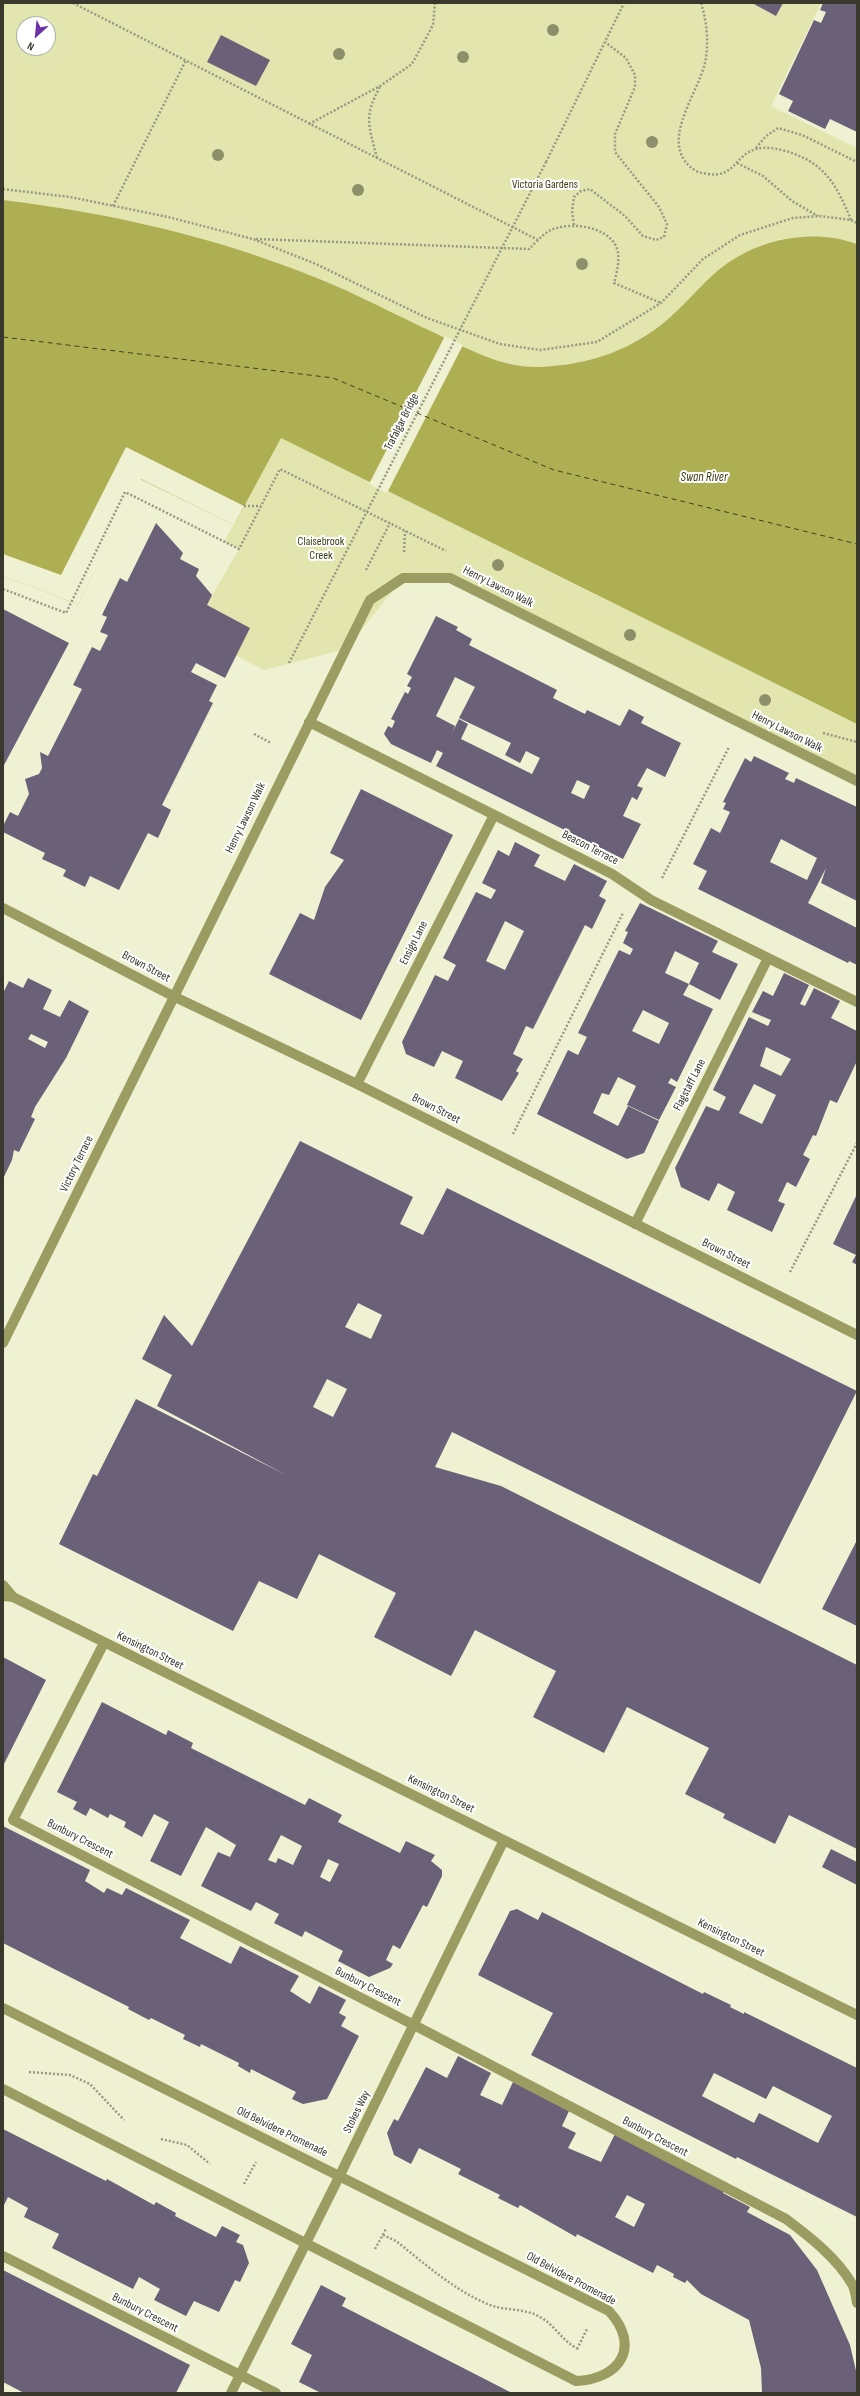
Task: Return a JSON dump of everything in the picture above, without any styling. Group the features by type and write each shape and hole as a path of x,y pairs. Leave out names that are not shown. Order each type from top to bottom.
{"street":[{"name":"Henry Lawson Walk","path":"173,996 370,600 403,578 450,578 857,781"},
{"name":"Beacon Terrace","path":"309,722 612,874 651,900 857,1002"},
{"name":"Ensign Lane","path":"357,1084 494,814"},
{"name":"Brown Street","path":"3,908 173,996 357,1084 857,1335"},
{"name":"Flagstaff Lane","path":"636,1224 768,958"},
{"name":"Victory Terrace","path":"3,1343 173,996"},
{"name":"Kensington Street","path":"3,1585 8,1596 857,2015"},
{"name":"Bunbury Crescent","path":"104,1643 13,1820 414,2025 786,2219 812,2239 855,2285 857,2303"},
{"name":"Stokes Way","path":"231,2393 340,2175 504,1840"},
{"name":"Old Belvidere Promenade","path":"3,2008 267,2138 609,2311 618,2322 624,2335 624,2347 620,2360 613,2370 604,2376 591,2380 576,2381 3,2089"},
{"name":"Bunbury Crescent","path":"3,2256 276,2393"}],"path":[{"path":"73,3 538,240"},
{"path":"309,124 380,86 412,64 433,25 435,3"},
{"name":"Trafalgar Bridge","path":"290,663 546,162 624,3"},
{"path":"701,3 707,30 705,63 683,117 678,146 683,161 698,172 716,175 730,172 737,162 756,148 766,136 778,128 802,135 857,162"},
{"path":"574,225 572,211 574,197 581,191 590,189 625,216 643,236 656,240 664,237 667,224 659,207 615,152 615,134 635,87 635,75 626,58 605,42"},
{"path":"113,206 186,60"},
{"path":"377,159 368,123 370,105 380,86"},
{"path":"756,148 780,148 804,156 825,171 840,191 851,220"},
{"path":"737,162 763,176 792,201 819,216"},
{"path":"3,189 70,197 168,217 252,239 316,264 427,318 500,344 540,350 597,342 661,303 703,259 740,234 793,218 819,216 851,220 857,223"},
{"path":"252,239 529,249 550,230 574,225 589,228 604,234 616,246 618,265 614,283 661,303"},
{"path":"244,506 261,506"},
{"path":"3,589 66,613"},
{"path":"651,900 741,723"},
{"path":"502,1156 635,889"},
{"path":"779,1295 857,1143"},
{"path":"25,2072 70,2075 79,2078 90,2084 100,2093 125,2122"},
{"path":"237,2183 243,2186 267,2138"},
{"path":"159,2139 187,2144 215,2169"},
{"path":"363,2273 398,2204"},
{"path":"383,2235 396,2241 471,2296 491,2305 528,2311 542,2318 567,2343 578,2349"},
{"path":"564,2375 599,2306"}],"green space":[{"name":"Victoria Gardens","path":"3,3 821,3 771,106 857,148 857,244 834,239 781,239 766,245 732,262 718,272 668,320 640,339 626,347 599,358 555,366 527,367 513,365 488,357 364,298 279,263 241,250 163,228 43,205 3,200"},
{"name":"Claisebrook Creek","path":"281,438 857,724 857,781 450,578 403,578 346,649 264,670 191,632 239,549 224,542"}],"water":[{"name":"Swan River","path":"3,200 83,212 163,228 241,250 332,284 486,356 512,364 540,367 585,361 613,352 640,339 661,325 714,274 729,262 763,245 801,237 839,239 857,244 857,724 281,438 234,525 140,479 78,605 29,585 3,577"}],"pier":[{"path":"445,336 463,345 387,493 369,484"},
{"path":"126,447 244,506 234,525 141,479 78,605 29,585 3,577 3,554 61,575"}],"building":[{"path":"752,3 783,3 776,16"},
{"path":"823,3 857,3 857,132 830,119 825,129 788,111 793,101 779,94 814,20 821,23 826,12 820,10"},
{"path":"221,35 270,60 256,86 207,62"},
{"path":"156,523 183,553 180,559 199,569 196,576 212,595 207,605 250,628 225,678 196,663 191,672 217,685 209,701 213,703 162,805 171,810 158,838 148,833 119,890 90,876 85,887 63,876 66,870 42,859 45,853 3,832 3,826 10,812 18,816 29,794 25,779 39,774 42,768 40,752 48,756 82,689 73,685 92,647 100,651 108,635 100,632 107,617 102,615 120,578 127,582"},
{"path":"3,609 69,643 3,767"},
{"path":"436,616 458,627 456,630 472,639 469,645 557,690 553,698 585,714 587,710 620,726 629,709 644,717 641,723 681,743 665,777 647,768 637,786 643,788 637,800 632,797 623,816 641,824 623,859 436,766 443,753 437,750 431,763 391,744 384,734 388,726 392,728 395,721 391,719 405,692 408,694 411,688 407,686 412,677 407,674","holes":["455,677 475,687 459,718 511,743 505,755 520,763 526,751 540,758 532,774 461,739 468,724 459,719 452,733 455,726 436,716","577,780 590,786 584,799 571,793"]},
{"path":"754,756 789,773 785,779 794,783 796,778 857,807 857,901 821,883 826,868 808,903 857,928 857,965 849,961 848,963 698,889 707,871 693,864 711,828 720,833 730,812 723,809 726,803 723,802 745,758 751,762","holes":["781,839 817,858 807,880 770,862"]},
{"path":"361,789 453,835 361,1020 269,974 300,913 314,920 325,887 344,860 330,853"},
{"path":"515,842 540,855 534,866 565,881 574,864 607,881 599,896 606,900 592,929 585,925 533,1029 526,1026 513,1054 523,1059 516,1071 519,1073 502,1101 455,1078 463,1061 442,1051 434,1067 406,1054 402,1042 435,975 448,981 456,965 443,958 476,892 491,899 496,890 482,883 498,850 509,856","holes":["505,921 524,931 505,970 486,961"]},
{"path":"640,903 718,941 712,952 738,964 720,1000 689,984 683,995 713,1009 677,1082 671,1078 668,1083 676,1087 659,1120 627,1105 636,1086 618,1077 609,1095 602,1093 593,1113 618,1126 628,1106 659,1121 644,1153 627,1159 537,1114 568,1050 578,1055 587,1037 578,1033 619,950 630,955 633,949 623,943 628,932 625,931","holes":["675,951 699,963 689,984 665,973","643,1010 669,1023 659,1044 632,1031"]},
{"path":"784,973 809,985 800,1004 805,1006 814,988 840,1001 831,1018 857,1031 857,1061 837,1103 830,1100 816,1136 813,1135 803,1155 810,1159 796,1187 787,1182 778,1201 785,1204 772,1232 727,1210 735,1192 718,1183 709,1201 681,1187 675,1168 706,1106 719,1111 726,1097 713,1090 749,1017 768,1026 771,1020 752,1012 763,991 773,996","holes":["766,1047 791,1059 781,1076 760,1066","754,1084 776,1095 762,1124 739,1113"]},
{"path":"28,978 52,990 43,1009 60,1017 69,1000 89,1011 66,1058 35,1107 31,1117 35,1119 19,1152 14,1150 12,1160 3,1179 3,993 9,981 23,988","holes":["31,1034 48,1042 45,1048 28,1039"]},
{"path":"300,1141 413,1197 400,1224 423,1235 447,1188 857,1391 760,1584 452,1432 435,1467 501,1486 857,1665 857,1849 789,1815 775,1844 723,1818 725,1814 685,1794 709,1748 627,1707 604,1753 533,1717 556,1671 475,1630 451,1676 374,1637 396,1593 319,1554 297,1599 259,1581 233,1631 59,1544 93,1474 97,1476 136,1399 286,1475 157,1406 172,1375 142,1359 164,1315 192,1346","holes":["358,1303 382,1315 371,1339 345,1327","327,1379 347,1389 333,1417 313,1407"]},
{"path":"857,1194 857,1265 852,1262 856,1255 833,1244"},
{"path":"857,1540 857,1626 822,1609"},
{"path":"3,1657 46,1680 3,1766"},
{"path":"102,1702 166,1735 168,1730 193,1743 191,1748 305,1805 309,1798 342,1815 338,1822 400,1853 406,1841 435,1855 431,1861 442,1870 442,1876 427,1907 423,1905 400,1949 393,1945 386,1960 393,1964 390,1968 369,1977 338,1961 343,1951 305,1931 302,1937 274,1923 279,1914 256,1902 251,1911 201,1886 218,1852 230,1857 236,1845 206,1827 181,1876 150,1861 169,1822 154,1814 142,1837 124,1827 126,1822 110,1814 108,1818 90,1808 86,1816 73,1809 77,1802 57,1792","holes":["281,1835 302,1846 293,1865 278,1858 276,1863 268,1860","328,1859 339,1864 330,1882 320,1877"]},
{"path":"3,1826 90,1870 85,1881 104,1893 107,1888 122,1895 126,1888 190,1920 180,1938 231,1964 240,1946 299,1976 290,1991 310,2004 319,1986 346,2000 339,2013 346,2017 341,2026 359,2036 327,2099 303,2104 292,2099 296,2092 251,2069 250,2073 238,2066 239,2063 201,2044 200,2047 183,2039 185,2035 151,2018 149,2020 128,2009 129,2007 3,1943"},
{"path":"831,1849 857,1862 857,1885 822,1867"},
{"path":"517,1909 538,1920 542,1912 703,1994 704,1992 731,2005 730,2007 744,2014 744,2012 857,2068 857,2217 737,2157 736,2159 531,2055 553,2013 478,1975 510,1911","holes":["714,2073 766,2099 773,2086 832,2116 818,2143 759,2113 754,2123 702,2096"]},
{"path":"458,2056 491,2073 480,2095 502,2105 513,2082 569,2111 562,2126 576,2133 568,2148 601,2162 615,2134 725,2190 723,2193 750,2207 747,2212 790,2235 817,2270 850,2345 857,2375 857,2393 762,2393 761,2368 749,2320 701,2294 687,2280 685,2283 673,2277 674,2274 657,2265 653,2273 577,2234 576,2237 520,2205 518,2208 498,2198 500,2195 458,2174 461,2169 419,2148 411,2164 394,2155 387,2133 394,2119 398,2121 426,2067 447,2078","holes":["627,2195 645,2204 634,2227 615,2217"]},
{"path":"3,2129 106,2181 107,2179 154,2205 156,2202 176,2213 175,2216 216,2237 222,2226 240,2235 236,2242 243,2245 249,2263 240,2282 235,2280 219,2312 194,2301 186,2316 154,2300 160,2289 139,2277 133,2289 52,2248 59,2234 24,2217 28,2208 8,2197 3,2207"},
{"path":"3,2270 190,2365 176,2393 24,2393 3,2382"},
{"path":"321,2285 346,2298 342,2306 512,2393 321,2393 299,2382 312,2355 291,2344"}],"ferry route":[{"path":"3,337 333,378 554,470 857,544"}]}
